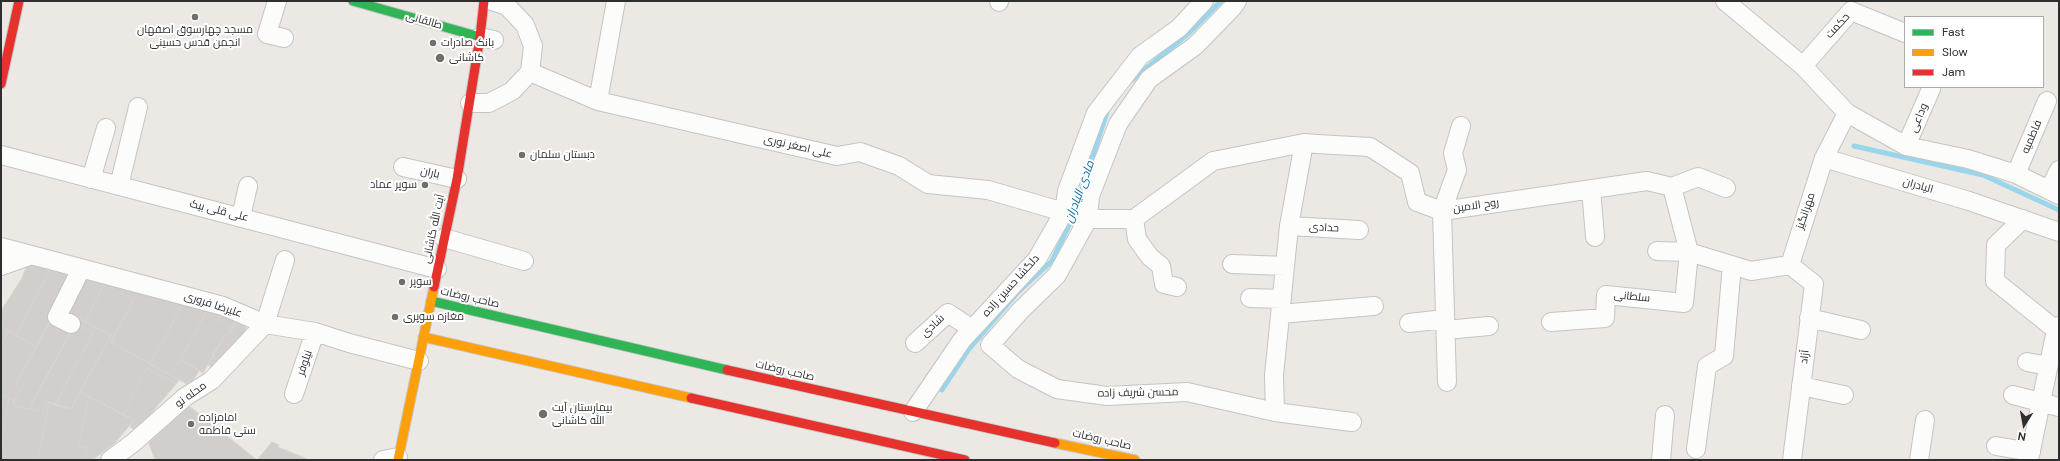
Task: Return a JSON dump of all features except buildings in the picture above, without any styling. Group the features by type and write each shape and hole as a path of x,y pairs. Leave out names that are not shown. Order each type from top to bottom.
{"street":[{"path":"1,84 19,1"},
{"path":"277,1 267,34 284,38"},
{"name":"طالقانی","path":"353,1 487,38"},
{"name":"آیت الله کاشانی","path":"393,459 419,361 457,179 470,103 487,38 484,1"},
{"path":"470,103 489,103 495,100 512,91 530,72 532,46 525,25 507,6 492,1"},
{"path":"598,101 616,1"},
{"name":"دلگشا حسین زاده","path":"913,412 962,340 1037,259 1064,212 1066,191 1096,113 1140,56 1179,28 1204,1"},
{"path":"1037,259 1057,275 1088,219 1090,196 1118,124 1149,79 1195,46 1237,1"},
{"path":"1725,1 1803,66 1847,113 1906,146 1968,158 2016,174 2054,193 2059,170"},
{"name":"حکمت","path":"1803,66 1851,6 1904,32"},
{"name":"علی اصغر نوری","path":"530,72 598,101 837,156 860,152 899,166 928,184 988,190 1088,219"},
{"name":"وداعی","path":"1906,146 1931,89"},
{"name":"فاطمیه","path":"2016,174 2047,101"},
{"path":"119,186 138,107"},
{"path":"1824,158 1847,113"},
{"path":"1447,382 1442,211 1457,170 1453,154 1461,126"},
{"path":"91,179 106,128"},
{"path":"1275,412 1274,375 1285,266 1304,143"},
{"name":"روح الامین","path":"1134,219 1213,161 1304,143 1370,147 1410,173 1417,202 1442,211 1647,181 1672,187"},
{"name":"علی قلی بیک","path":"1,155 437,269"},
{"name":"الیادران","path":"1824,158 1969,201 2059,232"},
{"name":"مهرانگیز","path":"1790,265 1824,158"},
{"name":"باران","path":"403,167 457,179"},
{"path":"1689,252 1672,187 1698,177 1726,188"},
{"path":"241,217 248,186"},
{"path":"1592,190 1595,237"},
{"path":"1088,219 1134,219 1137,239 1150,257 1161,266 1164,284 1177,287"},
{"path":"1996,446 2030,456 2040,404 2053,360 2058,328 1994,281 1996,245 2023,219"},
{"name":"حدادی","path":"1290,226 1359,230"},
{"path":"444,238 524,261"},
{"name":"علیرضا فروری","path":"1,248 223,306 265,324 315,332 349,343 419,361"},
{"path":"1657,251 1689,252 1751,271 1790,265"},
{"name":"سلطانی","path":"1552,322 1605,318 1606,295 1684,303 1689,252"},
{"path":"1,266 29,256"},
{"path":"265,324 285,260"},
{"path":"1232,264 1285,266"},
{"path":"1696,449 1707,366 1724,356 1732,265"},
{"name":"آزاد","path":"1790,265 1814,284 1792,460"},
{"path":"71,324 56,317 81,269"},
{"name":"محسن شریف زاده","path":"1057,275 1021,310 990,345 1018,368 1057,389 1107,396 1187,392 1275,412 1352,422"},
{"path":"1250,298 1281,306 1374,306"},
{"name":"صاحب روضات","path":"431,301 913,412 1110,456 1135,460"},
{"name":"شادی","path":"915,343 948,313 972,329"},
{"path":"1809,318 1861,330"},
{"name":"محله نو","path":"110,460 133,443 184,397 212,380 265,324"},
{"path":"1409,324 1489,326"},
{"name":"نیلوفر","path":"294,394 315,332"},
{"path":"423,337 909,455 965,460"},
{"path":"2027,362 2053,360"},
{"path":"1801,386 1844,396"},
{"path":"2013,395 2040,404 2059,407"},
{"path":"1661,460 1665,415"},
{"path":"1919,460 1925,420"}],"waterway":[{"name":"مادی الیادران","path":"1132,80 1189,33 1221,1"},
{"name":"مادی الیادران","path":"942,390 969,349 1017,293 1052,261 1073,217 1108,109"},
{"path":"1854,146 1983,175 2059,210"}],"traffic: fast":[{"path":"353,1 480,37"},
{"path":"431,301 727,370"}],"traffic: slow":[{"path":"398,460 434,287"},
{"path":"423,337 691,398"},
{"path":"1055,443 1135,460"}],"traffic: jam":[{"path":"1,84 19,1"},
{"path":"434,287 457,179 480,37 484,1"},
{"path":"727,370 1055,443"},
{"path":"691,398 965,460"}],"place":[{"name":"مسجد چهارسوق اصفهان انجمن قدس حسینی","path":"195,17"},
{"name":"بانک صادرات","path":"433,43"},
{"name":"کاشانی","path":"440,58"},
{"name":"دبستان سلمان","path":"522,155"},
{"name":"سوپر عماد","path":"425,185"},
{"name":"سوپر","path":"402,282"},
{"name":"مغازه سوپری","path":"395,317"},
{"name":"بیمارستان آیت الله کاشانی","path":"543,414"},
{"name":"امامزاده ستی فاطمه","path":"191,424"}]}
